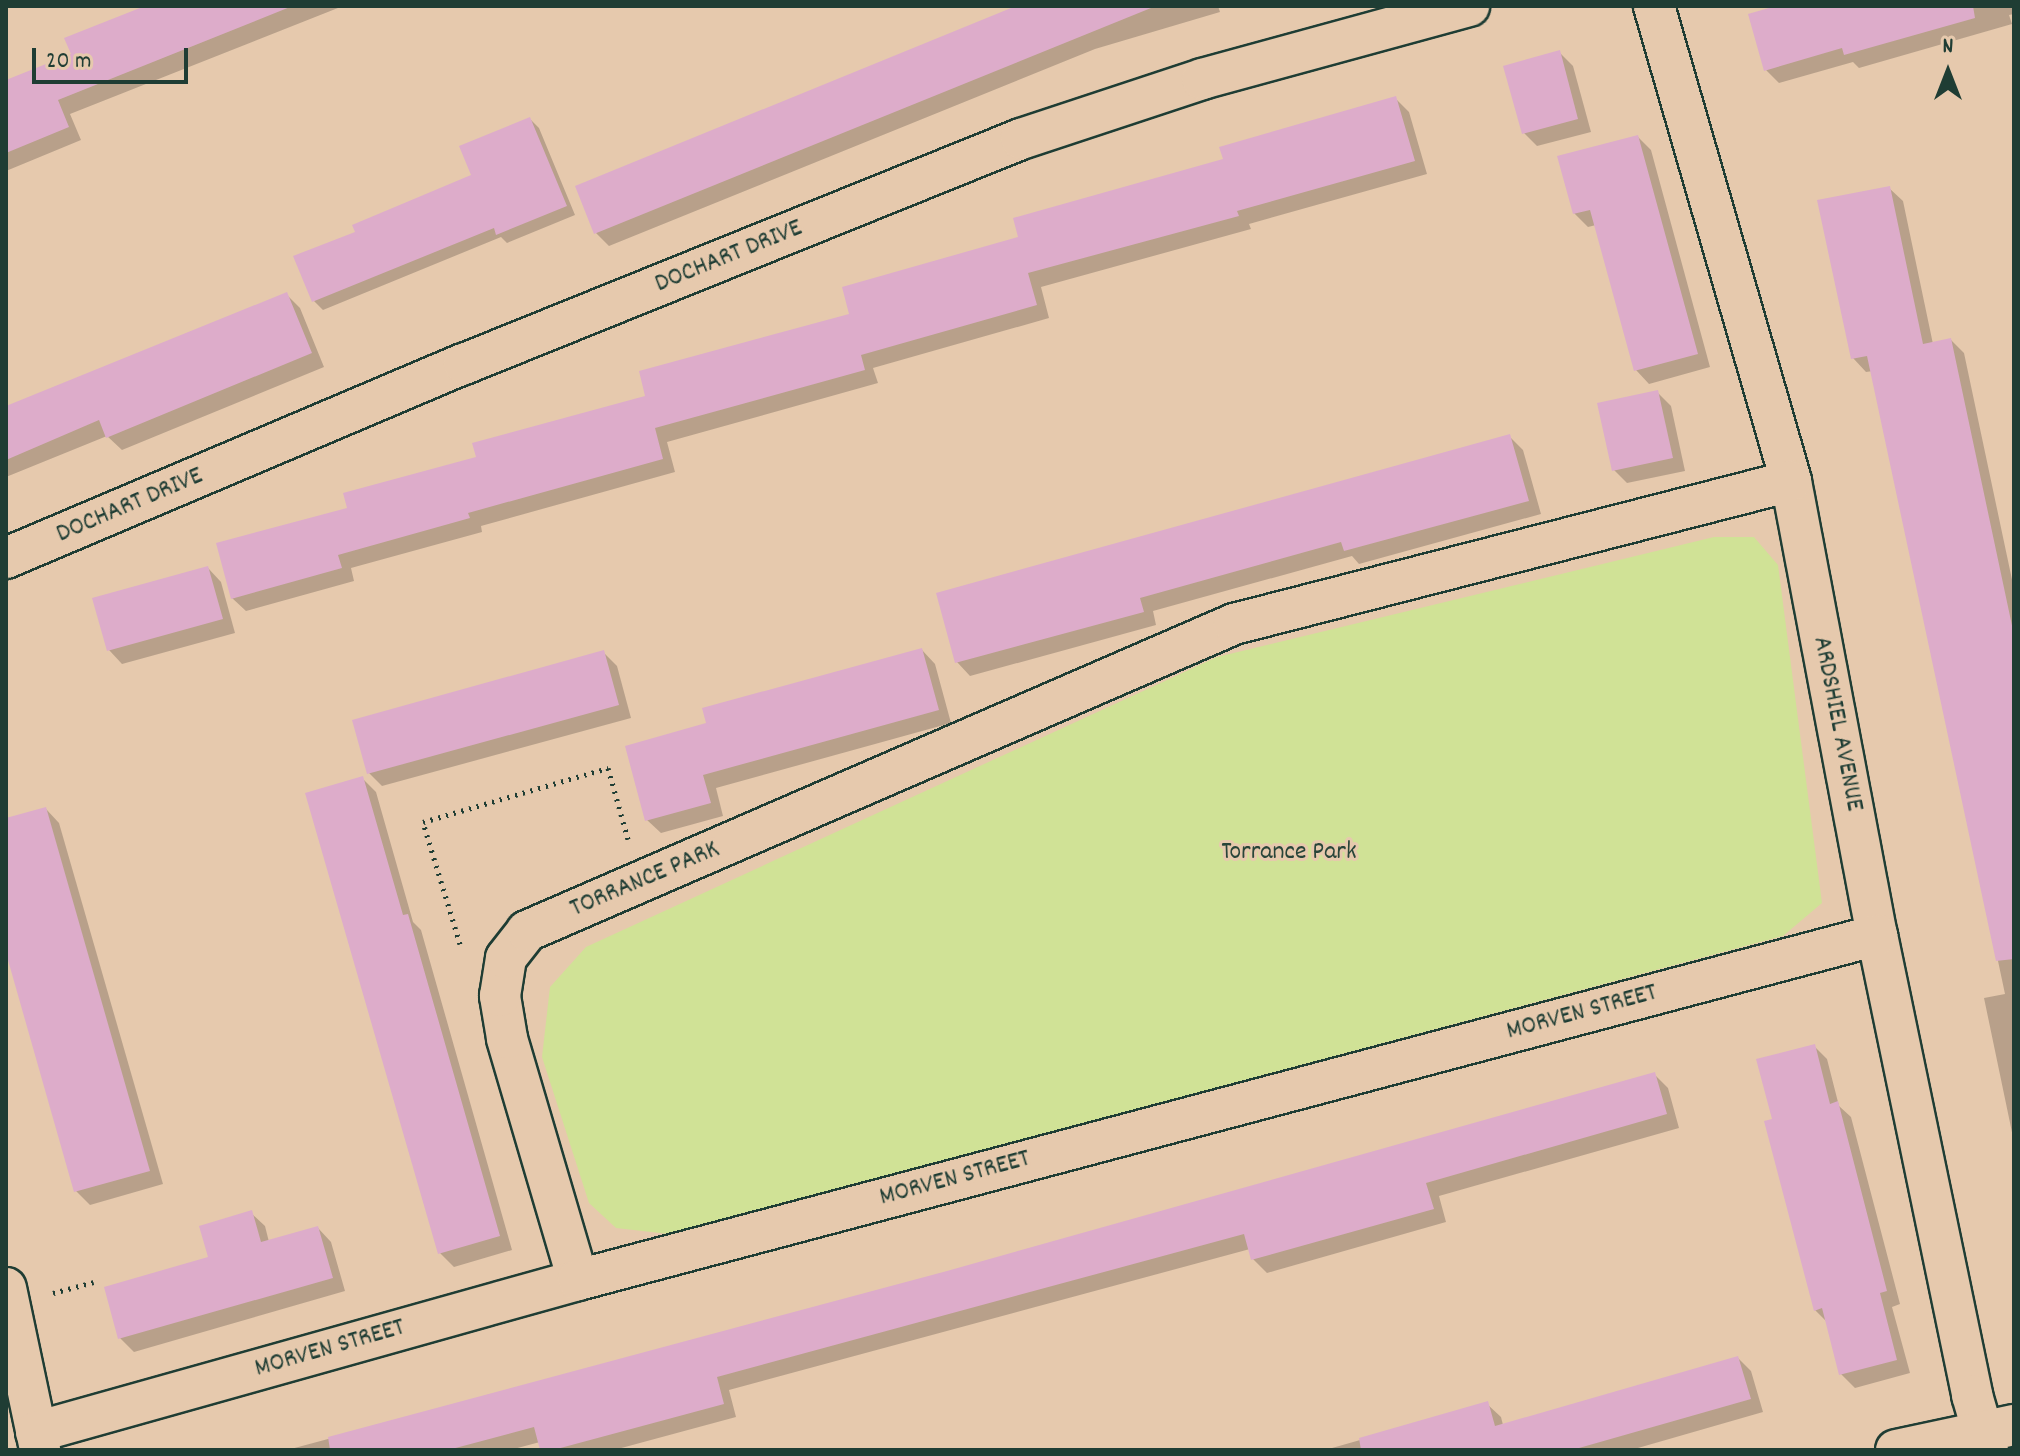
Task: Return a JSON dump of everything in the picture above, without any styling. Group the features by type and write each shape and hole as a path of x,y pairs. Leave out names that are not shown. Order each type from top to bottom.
{"street":[{"name":"DOCHART DRIVE","path":"6,558 464,364 1021,139 1202,79 1469,6"},
{"name":"ARDSHIEL AVENUE","path":"1654,6 1791,481 1877,935 1972,1395 1995,1436"},
{"name":"TORRANCE PARK","path":"578,1280 507,1038 500,996 506,958 527,931 1234,624 1791,481"},
{"name":"MORVEN STREET","path":"38,1441 578,1280 1877,935"},
{"path":"6,1288 38,1441"},
{"path":"1896,1450 1995,1436"}],"path":[{"path":"502,981 464,959 423,822 608,768 640,882"}],"green space":[{"name":"Torrance Park","path":"1714,537 1754,537 1778,565 1822,903 1783,936 669,1234 616,1228 589,1203 542,1057 550,987 586,947 1217,657"}],"building":[{"path":"145,6 290,7 58,100 69,127 6,153 6,80 71,54 64,38"},
{"path":"1016,6 1151,8 594,234 575,186"},
{"path":"1776,6 1973,6 1975,18 1844,55 1842,48 1764,71 1748,14"},
{"path":"1560,50 1578,119 1522,134 1503,66"},
{"path":"1396,96 1415,161 1237,211 1239,216 1028,273 1037,305 861,355 865,370 655,428 663,459 468,513 470,518 338,555 342,568 231,599 216,543 347,508 343,493 476,457 472,443 645,396 639,371 849,314 842,287 1018,237 1013,218 1223,159 1219,147"},
{"path":"530,117 567,206 496,235 494,228 312,302 293,256 355,232 352,225 471,175 459,146"},
{"path":"1638,135 1698,354 1634,371 1590,210 1573,214 1557,156"},
{"path":"1890,186 1923,344 1951,338 2014,635 2014,959 1996,961 1867,356 1851,359 1817,200"},
{"path":"287,292 312,353 106,438 99,420 6,460 6,406"},
{"path":"1658,390 1673,458 1612,471 1597,403"},
{"path":"1510,434 1529,501 1344,551 1341,542 1140,598 1144,612 955,663 936,593"},
{"path":"208,566 223,619 107,651 92,598"},
{"path":"922,648 939,710 703,775 711,803 645,821 625,746 706,723 702,708"},
{"path":"604,650 619,705 367,774 352,720"},
{"path":"363,776 403,915 408,914 500,1236 438,1254 305,793"},
{"path":"46,807 150,1171 74,1192 6,953 6,818"},
{"path":"1815,1044 1830,1104 1838,1101 1887,1291 1880,1293 1897,1360 1839,1375 1822,1308 1814,1311 1764,1121 1772,1119 1756,1059"},
{"path":"1655,1072 1667,1114 1426,1183 1434,1209 1251,1260 1244,1234 717,1377 724,1404 553,1450 540,1450 534,1427 448,1450 330,1450 328,1437 947,1271"},
{"path":"252,1210 261,1242 318,1226 333,1278 118,1339 104,1287 208,1257 199,1226"},
{"path":"1738,1356 1751,1399 1572,1450 1361,1450 1359,1438 1488,1401 1495,1426"}]}
